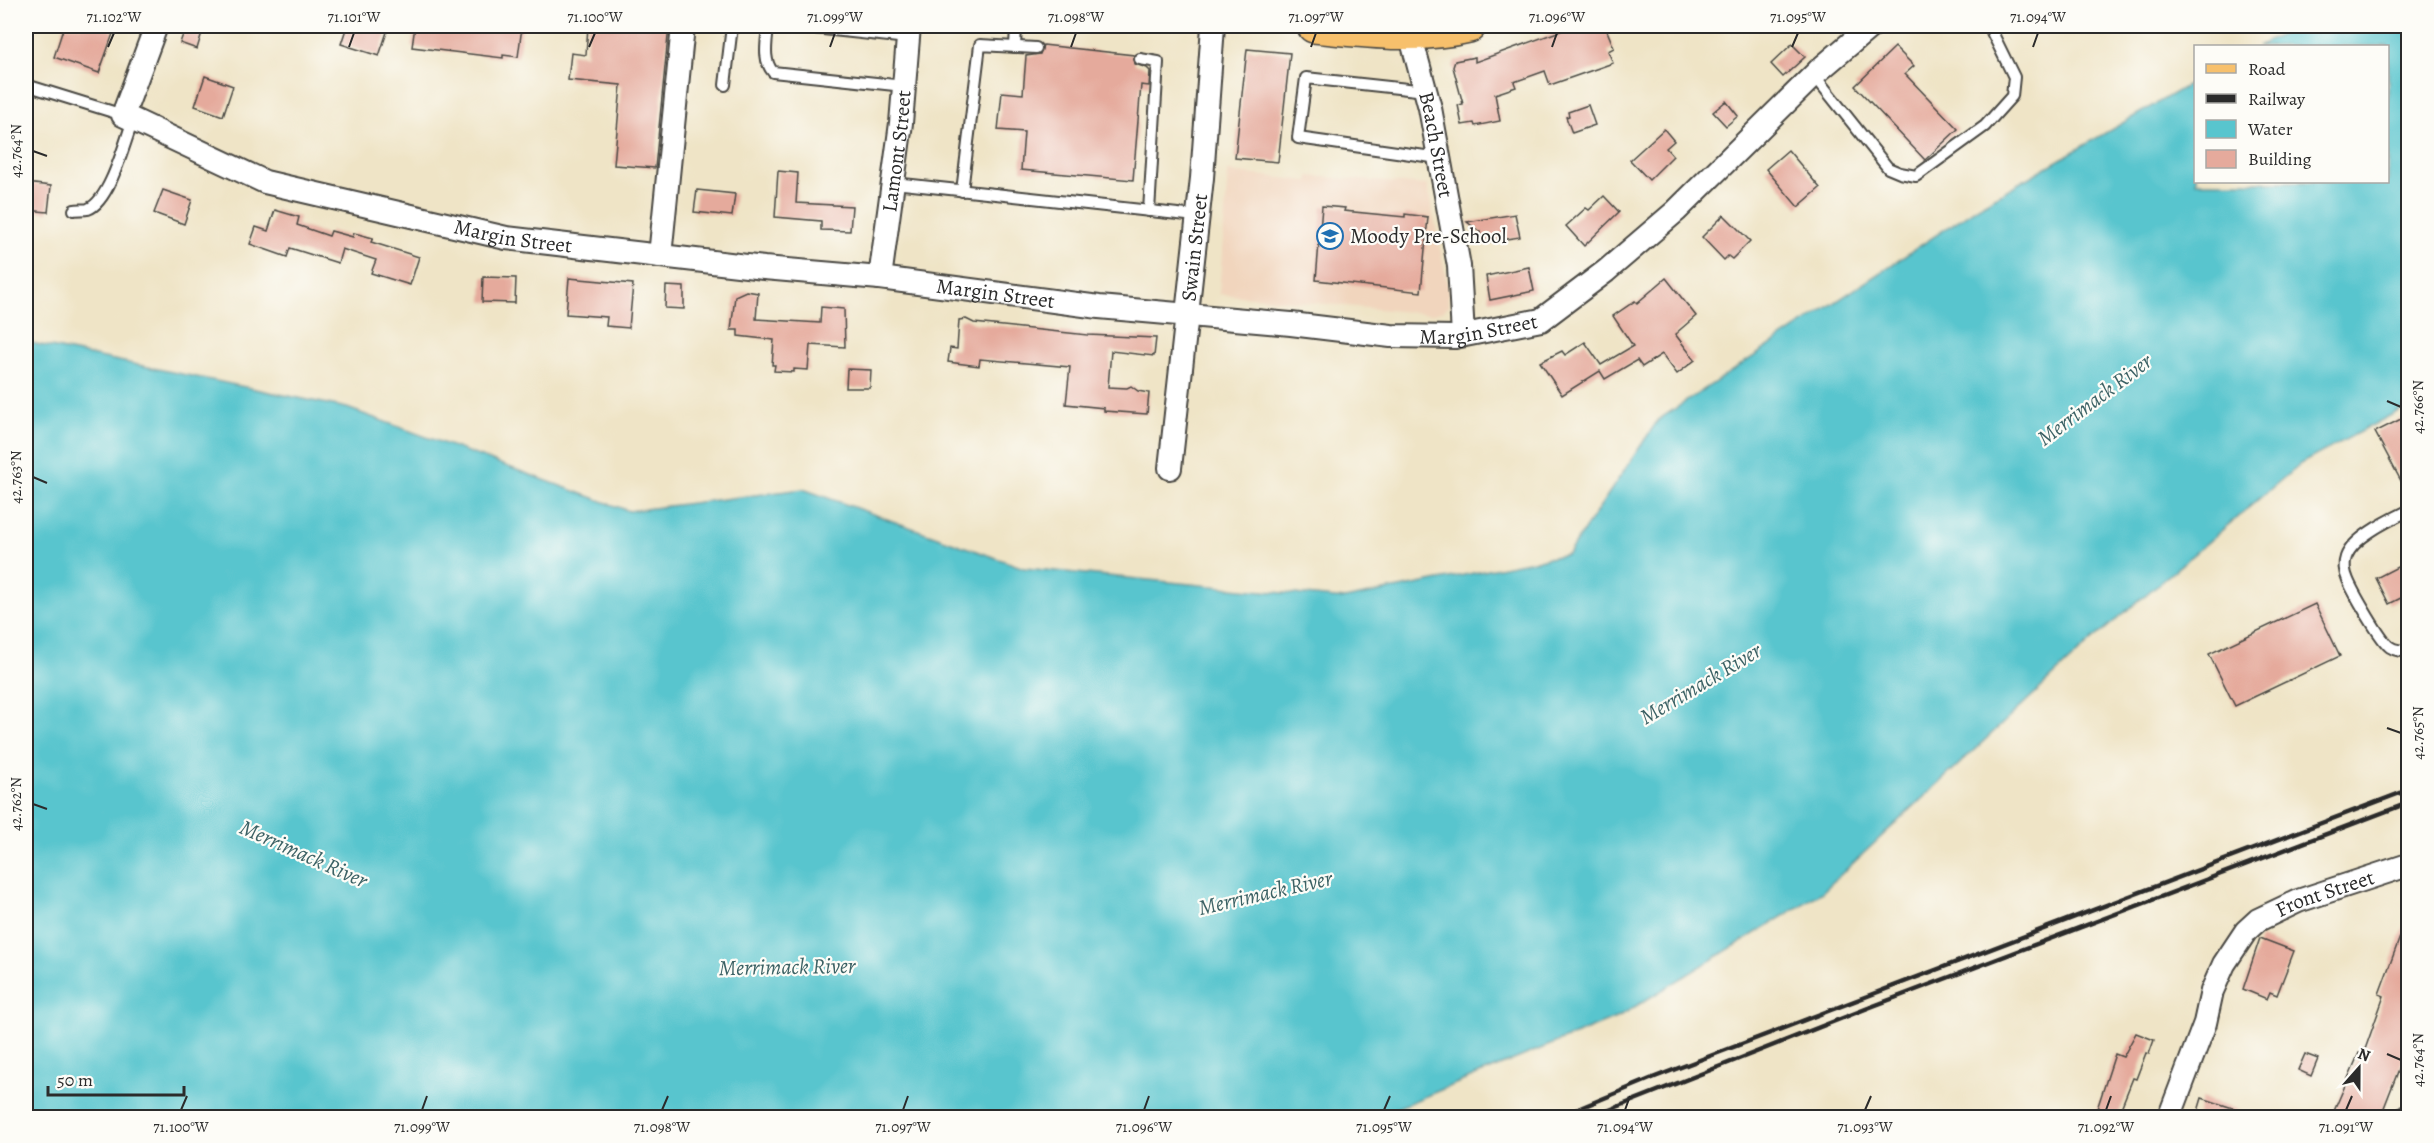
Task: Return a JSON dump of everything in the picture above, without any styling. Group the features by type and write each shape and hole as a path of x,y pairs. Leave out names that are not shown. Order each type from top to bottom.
{"main road":[{"path":"1314,26 1364,31 1409,28 1442,32 1469,26"}],"street":[{"path":"128,118 156,26"},
{"path":"660,256 683,26"},
{"name":"Swain Street","path":"1170,468 1202,178 1213,26"},
{"name":"Margin Street","path":"128,118 265,182 506,238 880,278 1099,307 1291,324 1391,336 1463,335 1541,320 1606,271 1676,211 1814,75 1871,26"},
{"name":"Beach Street","path":"1409,28 1426,91 1459,266 1463,335"},
{"name":"Lamont Street","path":"880,278 894,183 909,32"},
{"name":"Front Street","path":"2169,1118 2205,1023 2212,991 2224,964 2246,931 2258,920 2298,901 2409,865"}],"lane":[{"path":"725,85 732,26"},
{"path":"768,26 766,56 768,66 773,72 904,86"},
{"path":"795,26 909,32"},
{"path":"1015,47 1016,26"},
{"path":"1814,75 1888,168 1916,176 1985,126 2012,96 2014,77 1989,26"},
{"path":"962,191 980,45 1036,48"},
{"path":"1140,59 1158,62 1149,211"},
{"path":"1426,91 1306,78 1298,138 1440,158"},
{"path":"26,85 128,118 107,190 98,202 88,209 74,210"},
{"path":"894,183 1196,216"},
{"path":"2409,511 2378,526 2354,545 2344,564 2348,581 2383,641 2397,650 2409,651"}],"shaded area":[{"name":"Moody Pre-School","path":"1228,172 1308,181 1309,176 1427,185 1448,287 1448,306 1443,311 1431,314 1219,294"}],"water":[{"name":"Merrimack River","path":"2299,26 2408,26 2408,406 2300,464 2091,641 1821,893 1618,1017 1375,1117 26,1117 26,342 347,408 629,511 803,489 1024,568 1345,599 1568,554 1658,420 1983,204 2194,82 2194,183 2389,183 2389,45 2260,45"}],"building":[{"path":"64,26 98,26 114,31 99,73 54,57"},
{"path":"186,26 203,29 197,49 180,43"},
{"path":"347,26 389,26 379,56 341,44"},
{"path":"415,26 522,27 518,57 503,55 503,58 412,47"},
{"path":"588,26 669,26 655,168 614,165 621,85 568,80 571,53 586,55"},
{"path":"1574,26 1605,26 1614,48 1608,51 1613,63 1550,85 1545,71 1514,82 1516,87 1495,94 1500,121 1475,126 1474,123 1462,125 1458,105 1463,104 1453,67 1455,61 1475,57 1475,62"},
{"path":"1792,44 1805,57 1783,77 1771,64"},
{"path":"1043,45 1134,55 1135,64 1150,71 1149,86 1141,85 1133,180 1021,170 1024,132 998,130 1002,92 1023,94 1026,56 1040,54"},
{"path":"1895,47 1914,66 1905,74 1958,129 1925,160 1855,86"},
{"path":"1247,49 1290,53 1278,162 1235,158"},
{"path":"205,76 233,86 223,116 195,106"},
{"path":"1726,101 1738,116 1726,126 1713,112"},
{"path":"1588,105 1595,125 1572,133 1566,117 1569,116 1568,112"},
{"path":"1664,129 1674,141 1666,148 1673,156 1649,180 1630,160"},
{"path":"1788,150 1820,188 1798,207 1766,169"},
{"path":"778,171 798,173 796,203 852,206 850,231 821,230 821,221 775,217"},
{"path":"26,183 51,186 48,212 26,210"},
{"path":"163,190 192,200 184,224 154,213"},
{"path":"697,190 735,194 732,216 694,212"},
{"path":"1604,196 1619,212 1584,246 1566,226"},
{"path":"1322,206 1345,208 1344,211 1428,217 1421,292 1316,280"},
{"path":"275,210 299,217 297,225 329,236 331,231 353,237 354,233 373,238 371,242 419,257 410,285 371,273 376,260 342,249 338,263 290,248 287,257 250,244 256,227 268,231"},
{"path":"1515,214 1520,237 1482,243 1480,232 1467,222"},
{"path":"1724,215 1750,241 1732,259 1728,256 1724,260 1702,237"},
{"path":"1529,267 1534,291 1490,300 1486,276"},
{"path":"483,277 516,278 515,303 482,302"},
{"path":"569,278 633,284 629,328 606,326 607,317 566,314"},
{"path":"1666,278 1696,316 1675,334 1695,360 1677,374 1662,354 1642,367 1637,360 1605,379 1600,371 1562,395 1540,362 1562,351 1565,355 1585,342 1601,365 1633,346 1613,316 1635,301 1637,303"},
{"path":"666,286 684,287 684,309 665,308"},
{"path":"746,291 758,293 756,319 820,323 821,307 844,309 845,347 810,345 808,370 774,371 775,365 772,365 774,340 738,336 738,330 731,330 735,296"},
{"path":"966,319 974,323 1088,335 1156,338 1154,356 1111,351 1108,387 1127,388 1131,386 1138,391 1149,393 1147,414 1104,411 1104,408 1066,404 1070,367 980,359 979,366 948,362 950,348 957,349 959,320"},
{"path":"847,369 871,370 870,388 846,388"},
{"path":"2409,415 2409,496 2375,432"},
{"path":"2409,561 2409,594 2389,604 2376,578"},
{"path":"2315,604 2340,656 2235,706 2209,654"},
{"path":"2407,918 2409,919 2409,1043 2380,1118 2353,1118 2334,1111 2359,1053 2363,1055 2384,996 2379,994"},
{"path":"2260,938 2294,951 2277,995 2270,992 2267,999 2243,989"},
{"path":"2136,1033 2154,1040 2149,1054 2146,1053 2136,1079 2133,1078 2117,1118 2094,1118 2115,1054 2123,1057"},
{"path":"2305,1054 2318,1059 2311,1076 2298,1070"},
{"path":"2202,1098 2254,1115 2253,1118 2196,1118"}],"railway":[{"path":"1556,1118 1655,1077 2408,790"},
{"path":"1589,1118 1868,1008 2408,803"}],"place":[{"name":"Moody Pre-School","path":"1330,236"}]}
